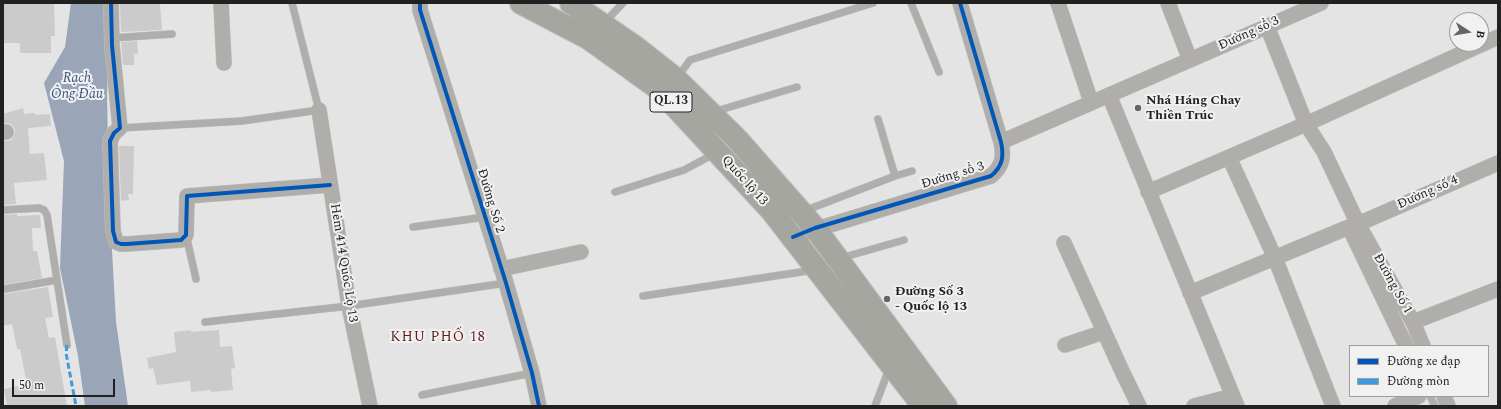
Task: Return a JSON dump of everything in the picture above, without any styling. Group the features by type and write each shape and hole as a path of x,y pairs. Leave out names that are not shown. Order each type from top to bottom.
{"highway":[{"name":"Quốc lộ 13","path":"521,3 588,38 659,89 718,152 793,237 816,270 923,406"},
{"name":"Quốc lộ 13","path":"571,3 634,46 676,79 737,139 809,220 946,406"}],"street":[{"path":"111,3 112,38 120,128 114,133 110,141 112,231 116,242 127,244 181,240 186,234 187,196 330,185"},
{"path":"221,3 224,62"},
{"name":"Đường Số 2","path":"420,3 420,10 532,373 539,406"},
{"name":"Đường sổ 3","path":"793,237 809,220 991,176 997,171 1003,158 1001,142 960,3"},
{"path":"1058,3 1091,102"},
{"path":"1168,3 1190,60"},
{"name":"Đường sổ 3","path":"1001,142 1267,26 1292,9 1321,3"},
{"path":"1267,26 1306,124"},
{"path":"1148,192 1306,124 1498,37"},
{"path":"1109,95 1235,401 1194,406"},
{"name":"Hẻm 414 Quốc Lộ 13","path":"319,110 349,306 370,406"},
{"name":"Đường Số 1","path":"1306,124 1324,152 1358,224 1413,322 1423,345"},
{"path":"1229,157 1275,258 1333,406"},
{"name":"Đường số 4","path":"1358,224 1498,163"},
{"path":"1190,293 1349,227 1406,345"},
{"path":"1064,243 1139,406"},
{"path":"503,276 581,252"},
{"path":"1413,322 1498,289"},
{"path":"1065,345 1104,332"},
{"path":"1395,406 1417,397"}],"lane":[{"name":"Hẻm 414 Quốc Lộ 13","path":"292,3 319,110"},
{"path":"602,24 623,3"},
{"path":"676,79 690,60 873,3"},
{"path":"912,3 939,72"},
{"path":"112,38 172,34"},
{"path":"711,112 797,87"},
{"path":"120,128 242,121 319,110"},
{"path":"878,119 895,176"},
{"path":"615,192 684,170 718,152"},
{"path":"809,220 895,176 912,171"},
{"path":"3,210 39,208 44,210 47,215 50,244 67,344"},
{"path":"412,227 485,218"},
{"path":"186,234 196,279"},
{"path":"837,259 904,240"},
{"path":"643,296 816,270"},
{"path":"205,322 349,306 503,276"},
{"path":"5,289 57,280"},
{"path":"875,406 890,365"},
{"path":"422,395 532,373"}],"water":[{"name":"Rạch Ông Đầu","path":"71,3 110,3 111,20 107,94 109,197 116,322 128,406 85,406 78,356 60,268 64,161 44,83 65,47"}],"building":[{"path":"3,3 54,3 55,36 51,36 51,53 20,53 20,43 3,43"},
{"path":"120,3 160,3 162,30 121,32"},
{"path":"137,41 138,54 134,54 134,65 123,65 121,42"},
{"path":"23,108 24,114 50,114 51,126 28,128 30,154 44,153 47,180 14,183 16,204 3,205 3,141 11,140 15,132 11,124 3,123 3,114"},
{"path":"119,146 134,146 133,194 128,194 129,200 121,201"},
{"path":"17,214 17,216 40,215 41,228 32,228 33,251 37,251 42,278 3,285 3,215"},
{"path":"48,287 53,317 45,318 49,338 55,337 67,406 7,406 4,389 27,384 20,349 17,349 12,324 3,326 3,294"},
{"path":"191,330 191,332 219,330 220,347 232,346 235,368 231,369 233,390 191,392 190,381 157,385 153,368 149,369 147,358 176,352 174,332"}],"marked path":[{"path":"67,345 66,353 76,406"}],"cycle path":[{"path":"111,3 112,45 120,128 114,133 110,141 113,231 116,242 127,244 181,240 186,235 187,196 330,185"},
{"path":"420,3 420,10 506,283 532,373 539,406"},
{"path":"793,237 815,228 991,176 998,168 1002,160 1001,142 960,3"}],"place":[{"name":"Nhá Háng Chay Thiền Trúc","path":"1138,108"},
{"name":"Đường Số 3 - Quốc lộ 13","path":"887,299"}],"district":[{"name":"KHU PHỐ 18","path":"438,338"}]}
